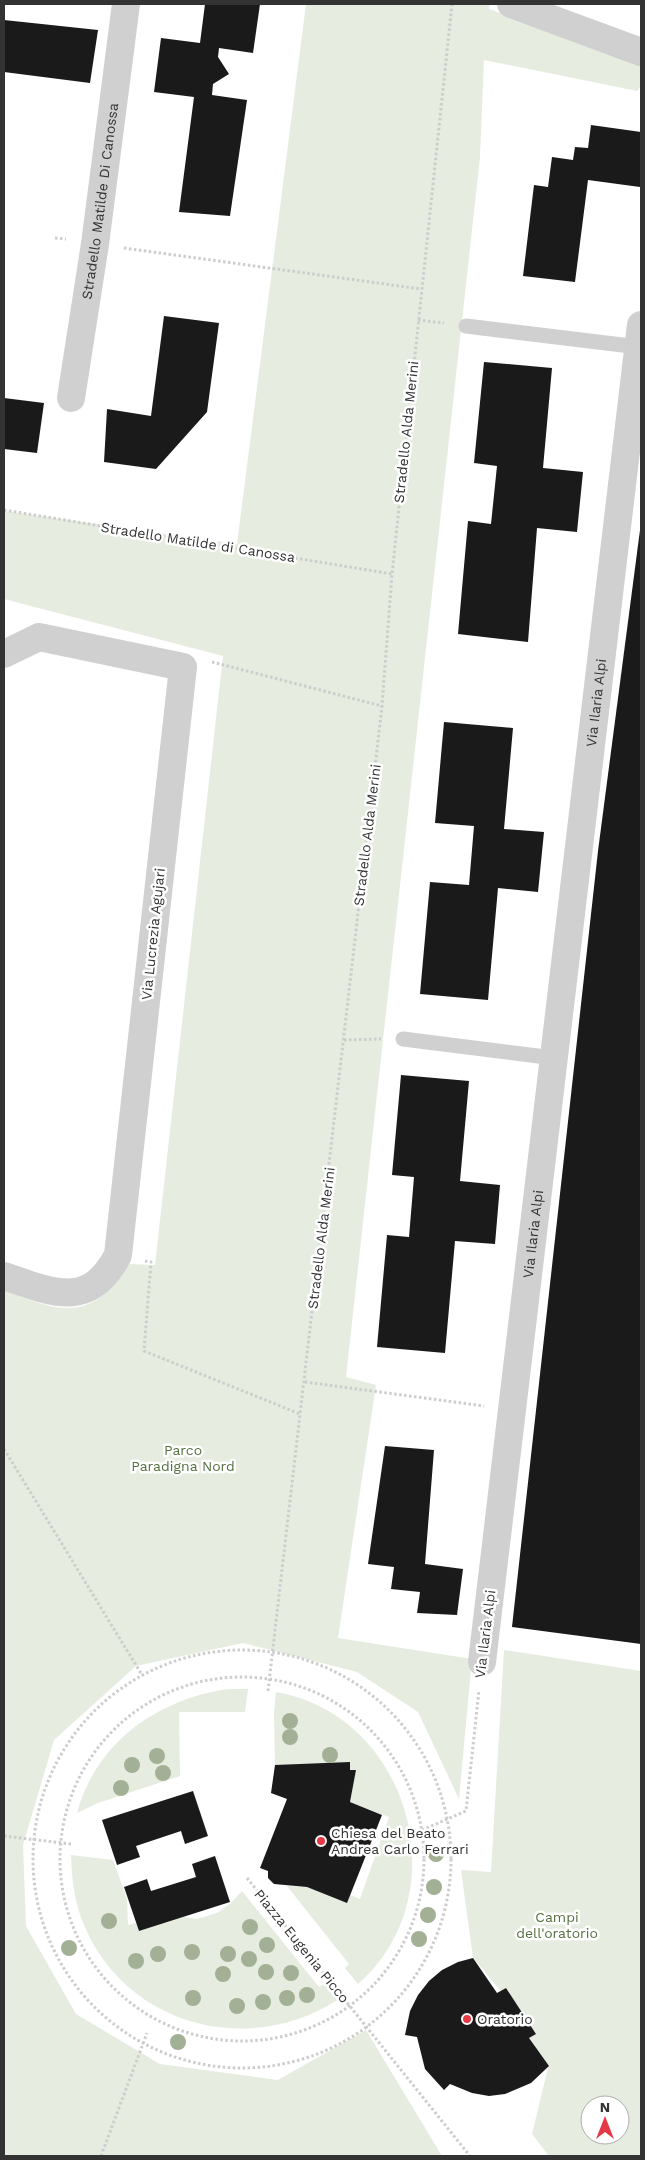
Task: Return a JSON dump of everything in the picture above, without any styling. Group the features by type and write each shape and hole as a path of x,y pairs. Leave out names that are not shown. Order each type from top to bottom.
{"street":[{"name":"Stradello Matilde Di Canossa","path":"71,398 95,244 126,4"},
{"path":"512,4 641,52"},
{"name":"Via Ilaria Alpi","path":"482,1662 640,336"},
{"path":"4,654 39,637 183,667"},
{"name":"Via Lucrezia Agujari","path":"4,1276 63,1294 80,1291 97,1282 110,1270 118,1255 183,667"}],"lane":[{"name":"Via Ilaria Alpi","path":"466,326 640,336"},
{"path":"403,1039 554,1058"}],"path":[{"name":"Stradello Alda Merini","path":"268,1691 382,706 392,574 452,4"},
{"path":"95,244 421,289"},
{"name":"Stradello Matilde di Canossa","path":"4,510 392,574"},
{"path":"183,667 204,660 382,706"},
{"path":"344,1040 403,1039"},
{"path":"118,1255 151,1262 144,1351 300,1414"},
{"path":"304,1382 512,1410"},
{"path":"4,1448 142,1675"},
{"path":"235,1650 272,1652 297,1657 327,1668 355,1682 380,1701 402,1724 428,1763 441,1792 448,1819 452,1854 450,1885 444,1916 433,1945 418,1973 399,1998 364,2029 322,2052 292,2062 262,2067 215,2066 184,2060 155,2049 115,2026 92,2005 71,1981 55,1954 43,1926 35,1896 32,1865 36,1818 44,1788 57,1760 74,1734 94,1710 118,1690 142,1675 173,1662 203,1653 235,1650"},
{"name":"Via Ilaria Alpi","path":"422,1830 466,1811 482,1662"},
{"path":"252,1677 280,1681 322,1695 353,1714 379,1739 397,1762 415,1802 422,1830 424,1859 419,1902 410,1929 388,1967 369,1989 341,2012 308,2028 269,2039 230,2040 198,2035 167,2025 134,2005 105,1979 82,1947 71,1924 62,1886 60,1854 63,1822 75,1784 95,1751 122,1722 148,1703 187,1686 222,1678 252,1677"},
{"path":"4,1836 71,1844"},
{"name":"Piazza Eugenia Picco","path":"247,1878 470,2156"},
{"path":"101,2156 147,2033"}],"green space":[{"name":"Parco Paradigna Nord","path":"306,4 490,4 489,9 641,64 641,86 637,91 484,60 480,157 346,1377 376,1385 338,1638 472,1659 459,1799 418,1712 357,1672 243,1643 136,1666 54,1740 23,1845 26,1926 76,2014 160,2064 278,2080 366,2030 442,2156 4,2156 4,1290 54,1307 79,1307 91,1303 103,1295 127,1264 155,1265 223,656 4,599 4,511 237,544"},
{"name":"Campi dell'oratorio","path":"504,1650 641,1671 641,2156 549,2156 532,2134 548,2068 529,2038 536,2033 473,1958 461,1870 491,1872"},
{"path":"228,1689 248,1689 245,1712 179,1712 180,1776 98,1803 77,1813 86,1788 99,1765 115,1745 133,1728 154,1714 178,1703 202,1694"},
{"path":"276,1692 322,1708 360,1735 388,1771 406,1813 412,1859 407,1904 389,1947 358,1984 345,1968 349,1964 287,1886 307,1887 347,1903 350,1895 360,1899 389,1817 350,1802 356,1770 275,1765 274,1712"},
{"path":"71,1855 113,1860 127,1899 128,1925 136,1923 139,1931 184,1917 197,1919 217,1913 231,1903 242,1891 319,1987 324,1984 337,2000 302,2018 265,2027 228,2028 192,2022 159,2008 129,1987 103,1959 84,1925 78,1908 73,1882"}],"building":[{"path":"205,4 260,4 253,53 219,48 218,57 229,74 213,84 212,95 247,100 230,216 179,212 194,97 154,92 161,38 200,43"},
{"path":"4,20 98,30 90,83 4,72"},
{"path":"591,125 641,132 640,187 588,180 575,282 523,276 534,185 548,187 552,157 573,160 575,147 588,148"},
{"path":"164,316 219,323 207,412 156,469 104,462 107,409 151,416"},
{"path":"484,362 552,368 543,468 583,472 577,532 537,528 528,642 458,634 468,521 491,524 497,466 474,463"},
{"path":"4,398 44,403 37,453 4,449"},
{"path":"640,530 641,1644 512,1627 598,851"},
{"path":"444,722 513,728 504,829 544,832 538,892 498,888 488,1000 420,994 430,882 469,885 474,826 435,823"},
{"path":"401,1075 469,1081 460,1181 500,1185 495,1244 455,1241 445,1353 377,1347 387,1235 409,1237 414,1177 392,1175"},
{"path":"385,1446 434,1450 425,1564 463,1569 457,1615 417,1613 420,1592 391,1589 394,1567 368,1564"},
{"name":"Chiesa del Beato Andrea Carlo Ferrari","path":"350,1762 350,1770 356,1770 350,1802 382,1815 347,1903 307,1887 274,1884 268,1878 268,1871 260,1868 287,1799 271,1793 275,1765"},
{"path":"193,1791 208,1836 185,1844 181,1831 136,1846 140,1857 117,1865 102,1820"},
{"path":"215,1856 230,1902 139,1931 124,1887 147,1879 151,1891 196,1877 192,1864"},
{"name":"Oratorio","path":"473,1958 497,1993 506,1988 536,2034 529,2038 549,2066 531,2083 505,2094 489,2096 472,2093 450,2084 444,2090 425,2069 417,2037 405,2035 410,2011 418,1995 429,1981 442,1970 458,1962"}],"place":[{"name":"Chiesa del Beato Andrea Carlo Ferrari","path":"321,1841"},
{"name":"Oratorio","path":"467,2019"}]}
